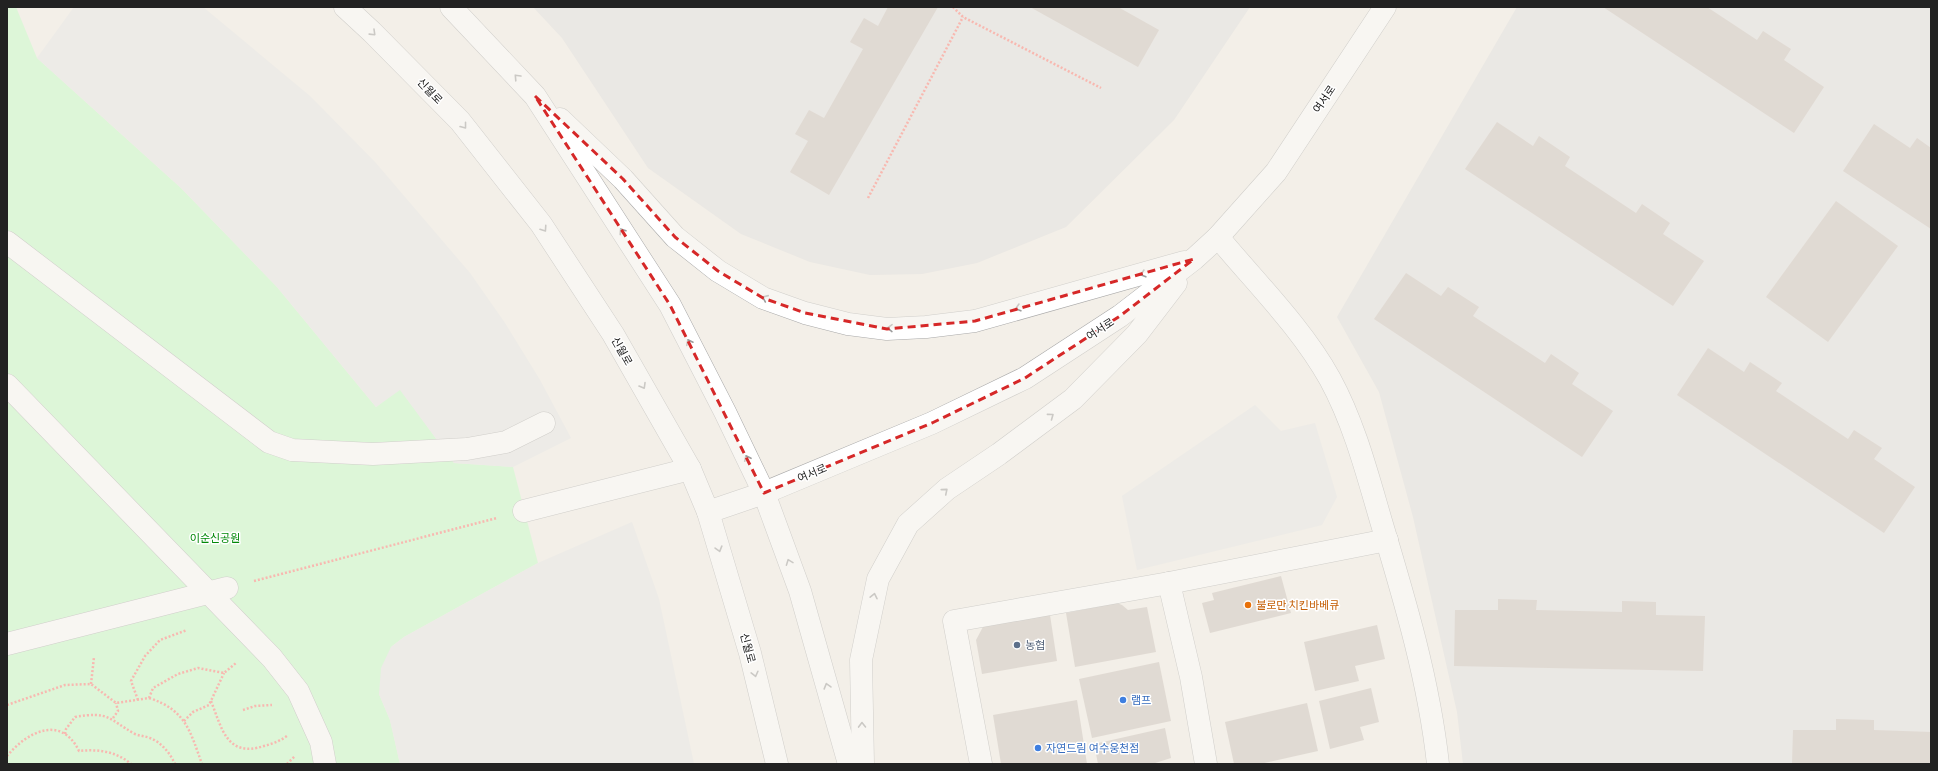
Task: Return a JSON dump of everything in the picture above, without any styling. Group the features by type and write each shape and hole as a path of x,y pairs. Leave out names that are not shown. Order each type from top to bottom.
{"street":[{"name":"신월로","path":"344,7 372,32 460,121 541,224 613,334 690,469 708,512 750,654 777,764"},
{"path":"451,7 535,96 623,179 675,237 718,271 762,298 805,313 848,324 887,329 926,327 975,321 1194,259"},
{"name":"여서로","path":"708,512 764,493 932,423 1026,378 1120,316 1194,259 1218,237 1276,172 1385,7"},
{"path":"535,96 670,305 725,412 764,493 800,591 850,764"},
{"path":"1218,237 1299,332 1330,379 1349,419 1387,540 1424,672 1438,764"},
{"path":"7,242 270,442 292,450 373,454 467,449 506,442 544,423"},
{"path":"863,764 861,660 878,579 908,524 947,489 999,454 1073,399 1137,334 1194,259"},
{"path":"7,386 217,590 298,691 321,742 325,764"},
{"path":"524,511 690,469"},
{"path":"981,764 954,621 1169,583 1387,540"},
{"path":"1169,583 1191,677 1206,764"},
{"path":"7,644 217,590"}],"path":[{"path":"953,7 963,17 1101,88"},
{"path":"868,198 963,17"},
{"path":"217,590 524,511"},
{"path":"138,700 131,681 145,656 160,640 188,630"},
{"path":"91,684 94,657"},
{"path":"184,721 193,712 209,705 224,673 240,661"},
{"path":"149,698 153,688 178,674 198,668 224,673"},
{"path":"7,704 65,684 91,684 116,703 118,711 112,718"},
{"path":"116,703 149,698 164,703 174,710 184,721 202,764"},
{"path":"211,701 222,731 239,748 246,750 257,748 282,740 291,734"},
{"path":"243,710 255,706 275,704"},
{"path":"65,734 66,729 75,717 103,715 112,718 136,734 161,743 175,764"},
{"path":"7,756 17,744 31,734 45,730 65,734 74,742 79,751 95,750 111,753 131,764"},
{"path":"287,764 298,753"}],"highlighted area":[{"path":"535,96 623,179 675,237 718,271 763,298 805,313 887,329 975,321 1194,259 1120,316 1025,378 932,423 764,493 670,305"}],"shaded area":[{"path":"74,7 203,7 310,96 375,162 470,273 505,323 540,380 571,438 513,467 454,463 400,390 376,407 277,287 181,188 37,58"},
{"path":"533,7 1250,7 1174,120 1066,227 977,263 922,274 870,275 810,262 741,234 648,168 562,38"},
{"path":"1517,7 1931,7 1931,764 1463,764 1457,712 1413,517 1379,392 1337,317"},
{"path":"1255,405 1281,431 1315,423 1337,497 1322,525 1137,570 1122,496"},
{"path":"632,522 659,599 694,764 400,764 390,720 379,694 381,668 391,647 404,637 538,563"}],"green space":[{"name":"이순신공원","path":"7,7 16,7 37,58 181,188 277,287 376,407 400,389 454,463 513,467 538,563 404,637 391,647 379,694 390,720 400,764 7,764"}],"building":[{"path":"888,7 938,7 829,195 790,172 808,141 795,134 809,110 824,118 863,49 850,42 864,18 878,26"},
{"path":"1030,7 1118,7 1159,30 1138,67"},
{"path":"1603,7 1707,7 1757,40 1763,31 1791,49 1784,60 1824,87 1794,133"},
{"path":"1497,122 1533,146 1539,136 1570,157 1565,166 1636,213 1642,204 1670,223 1663,234 1704,261 1673,306 1465,169"},
{"path":"1874,124 1910,148 1917,138 1931,148 1931,229 1843,171"},
{"path":"1836,201 1898,246 1828,342 1766,297"},
{"path":"1406,273 1441,296 1448,287 1479,307 1473,316 1545,363 1551,354 1579,373 1572,384 1613,411 1582,457 1374,319"},
{"path":"1708,348 1744,372 1750,362 1782,383 1776,391 1848,439 1854,430 1882,448 1874,459 1915,487 1884,533 1677,395"},
{"path":"1281,576 1291,613 1210,633 1202,603 1214,600 1212,593"},
{"path":"1498,599 1537,600 1536,610 1622,612 1622,601 1656,602 1656,615 1705,616 1703,671 1454,666 1455,610 1498,610"},
{"path":"1117,603 1128,610 1147,607 1156,652 1075,667 1066,613"},
{"path":"1050,615 1057,661 982,674 976,640 984,625"},
{"path":"1377,625 1385,659 1355,666 1359,681 1315,691 1304,642"},
{"path":"1159,662 1171,721 1092,738 1079,679"},
{"path":"1371,688 1379,722 1360,727 1364,740 1330,749 1319,701"},
{"path":"1077,700 1087,764 1001,764 993,715"},
{"path":"1307,703 1318,751 1260,764 1234,764 1225,722"},
{"path":"1836,719 1874,720 1874,730 1931,732 1931,764 1792,764 1793,730 1836,730"},
{"path":"1165,728 1171,758 1152,764 1098,764 1094,744"}],"place":[{"name":"불로만 치킨바베큐","path":"1248,605"},
{"name":"농협","path":"1017,645"},
{"name":"램프","path":"1123,700"},
{"name":"자연드림 여수웅천점","path":"1038,748"}]}
